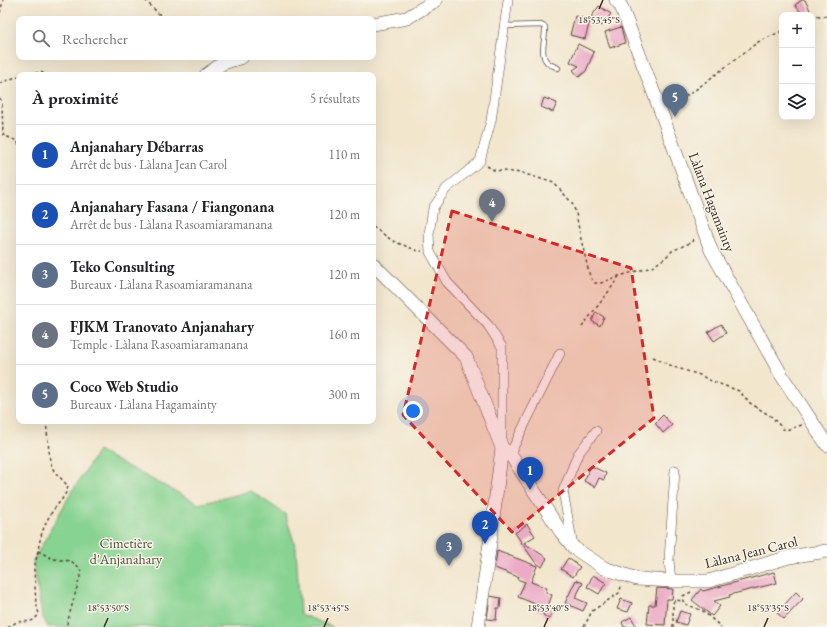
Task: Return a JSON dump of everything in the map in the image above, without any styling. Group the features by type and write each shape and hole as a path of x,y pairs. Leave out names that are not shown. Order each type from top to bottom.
{"main road":[{"path":"376,23 407,18 436,0"},
{"name":"Làlana Hagamainty","path":"616,0 621,6 711,250 782,376 827,445"},
{"path":"210,72 223,63 232,60"},
{"name":"Làlana Jean Carol","path":"376,267 466,357 506,451 561,532 574,548 604,568 637,579 710,581 789,557 827,551"},
{"path":"478,627 490,543 506,451"}],"street":[{"path":"506,451 502,347 488,325 447,282 430,252 429,234 433,208 446,189 480,161 492,121 508,0"},
{"path":"506,451 560,353"},
{"path":"574,548 563,491 578,454 596,431"},
{"path":"671,581 670,560 675,470"}],"lane":[{"path":"504,26 541,25 545,27 546,35 542,55 547,62 558,68"}],"path":[{"path":"0,13 3,0"},
{"path":"145,0 161,16"},
{"path":"815,15 823,17 827,15"},
{"path":"661,112 694,91 758,42 779,32"},
{"path":"0,83 16,77"},
{"path":"0,98 2,103 3,135 16,141"},
{"path":"480,161 494,170 522,173 554,183 572,203 576,213 590,277 595,283 601,283 619,276 652,267 672,251 692,242 694,236 704,231"},
{"path":"376,229 393,241 418,251 430,252"},
{"path":"582,327 600,301 608,294 619,276"},
{"path":"653,357 674,367 700,375 709,380 739,391 750,403 772,417 783,429 786,430 811,422"},
{"path":"8,627 17,622 31,622 39,614 36,603 34,569 40,537 51,513 67,494 68,486 54,471 50,461 46,424"},
{"path":"38,551 54,559 71,561 80,568 81,573 66,627"},
{"path":"584,627 592,611 619,593 622,582 627,576"},
{"path":"683,601 683,596 710,581"},
{"path":"673,627 673,603 675,600 683,601 685,604 703,611 721,627"}],"highlighted area":[{"path":"452,211 631,268 654,418 512,532 403,415"}],"green space":[{"name":"Cimetière d'Anjanahary","path":"98,451 199,504 251,491 285,514 296,548 300,614 333,627 48,627 42,616 33,561 71,493"}],"building":[{"path":"802,0 805,0 810,10 807,12 801,12 795,5"},
{"path":"599,6 611,14 602,26 591,17"},
{"path":"575,16 590,20 585,39 570,35"},
{"path":"621,27 625,43 610,48 605,32"},
{"path":"578,44 594,52 586,71 579,77 573,70 579,66 570,62"},
{"path":"544,98 557,103 553,112 541,107"},
{"path":"596,312 604,317 600,326 592,321"},
{"path":"721,324 726,333 714,341 708,332"},
{"path":"663,415 672,425 663,433 655,423"},
{"path":"591,466 606,473 604,480 599,478 595,487 584,481"},
{"path":"527,524 535,536 524,543 547,558 542,567 535,562 515,533"},
{"path":"497,551 537,566 531,582 547,588 546,592 552,595 548,606 554,608 549,619 543,615 544,613 533,608 535,604 518,597 525,582 517,579 518,577 495,568"},
{"path":"568,558 580,567 573,577 561,569"},
{"path":"774,572 777,583 729,595 730,597 714,601 720,606 712,616 692,600 701,589 703,591"},
{"path":"593,575 606,583 599,594 587,587"},
{"path":"576,580 583,583 575,598 587,603 583,611 565,603"},
{"path":"657,588 673,589 672,599 667,599 665,625 647,624 649,605 655,605"},
{"path":"796,592 803,599 784,619 777,613"},
{"path":"490,596 501,598 500,608 497,608 496,620 487,619"},
{"path":"621,599 632,603 628,612 617,609"},
{"path":"680,611 690,614 686,625 676,622"},
{"path":"631,617 637,627 624,627 622,622"}],"place":[{"name":"Coco Web Studio","path":"675,117"},
{"name":"FJKM Tranovato Anjanahary","path":"492,222"},
{"name":"Anjanahary Débarras","path":"530,490"},
{"name":"Anjanahary Fasana / Fiangonana","path":"485,544"},
{"name":"Teko Consulting","path":"449,566"}]}
